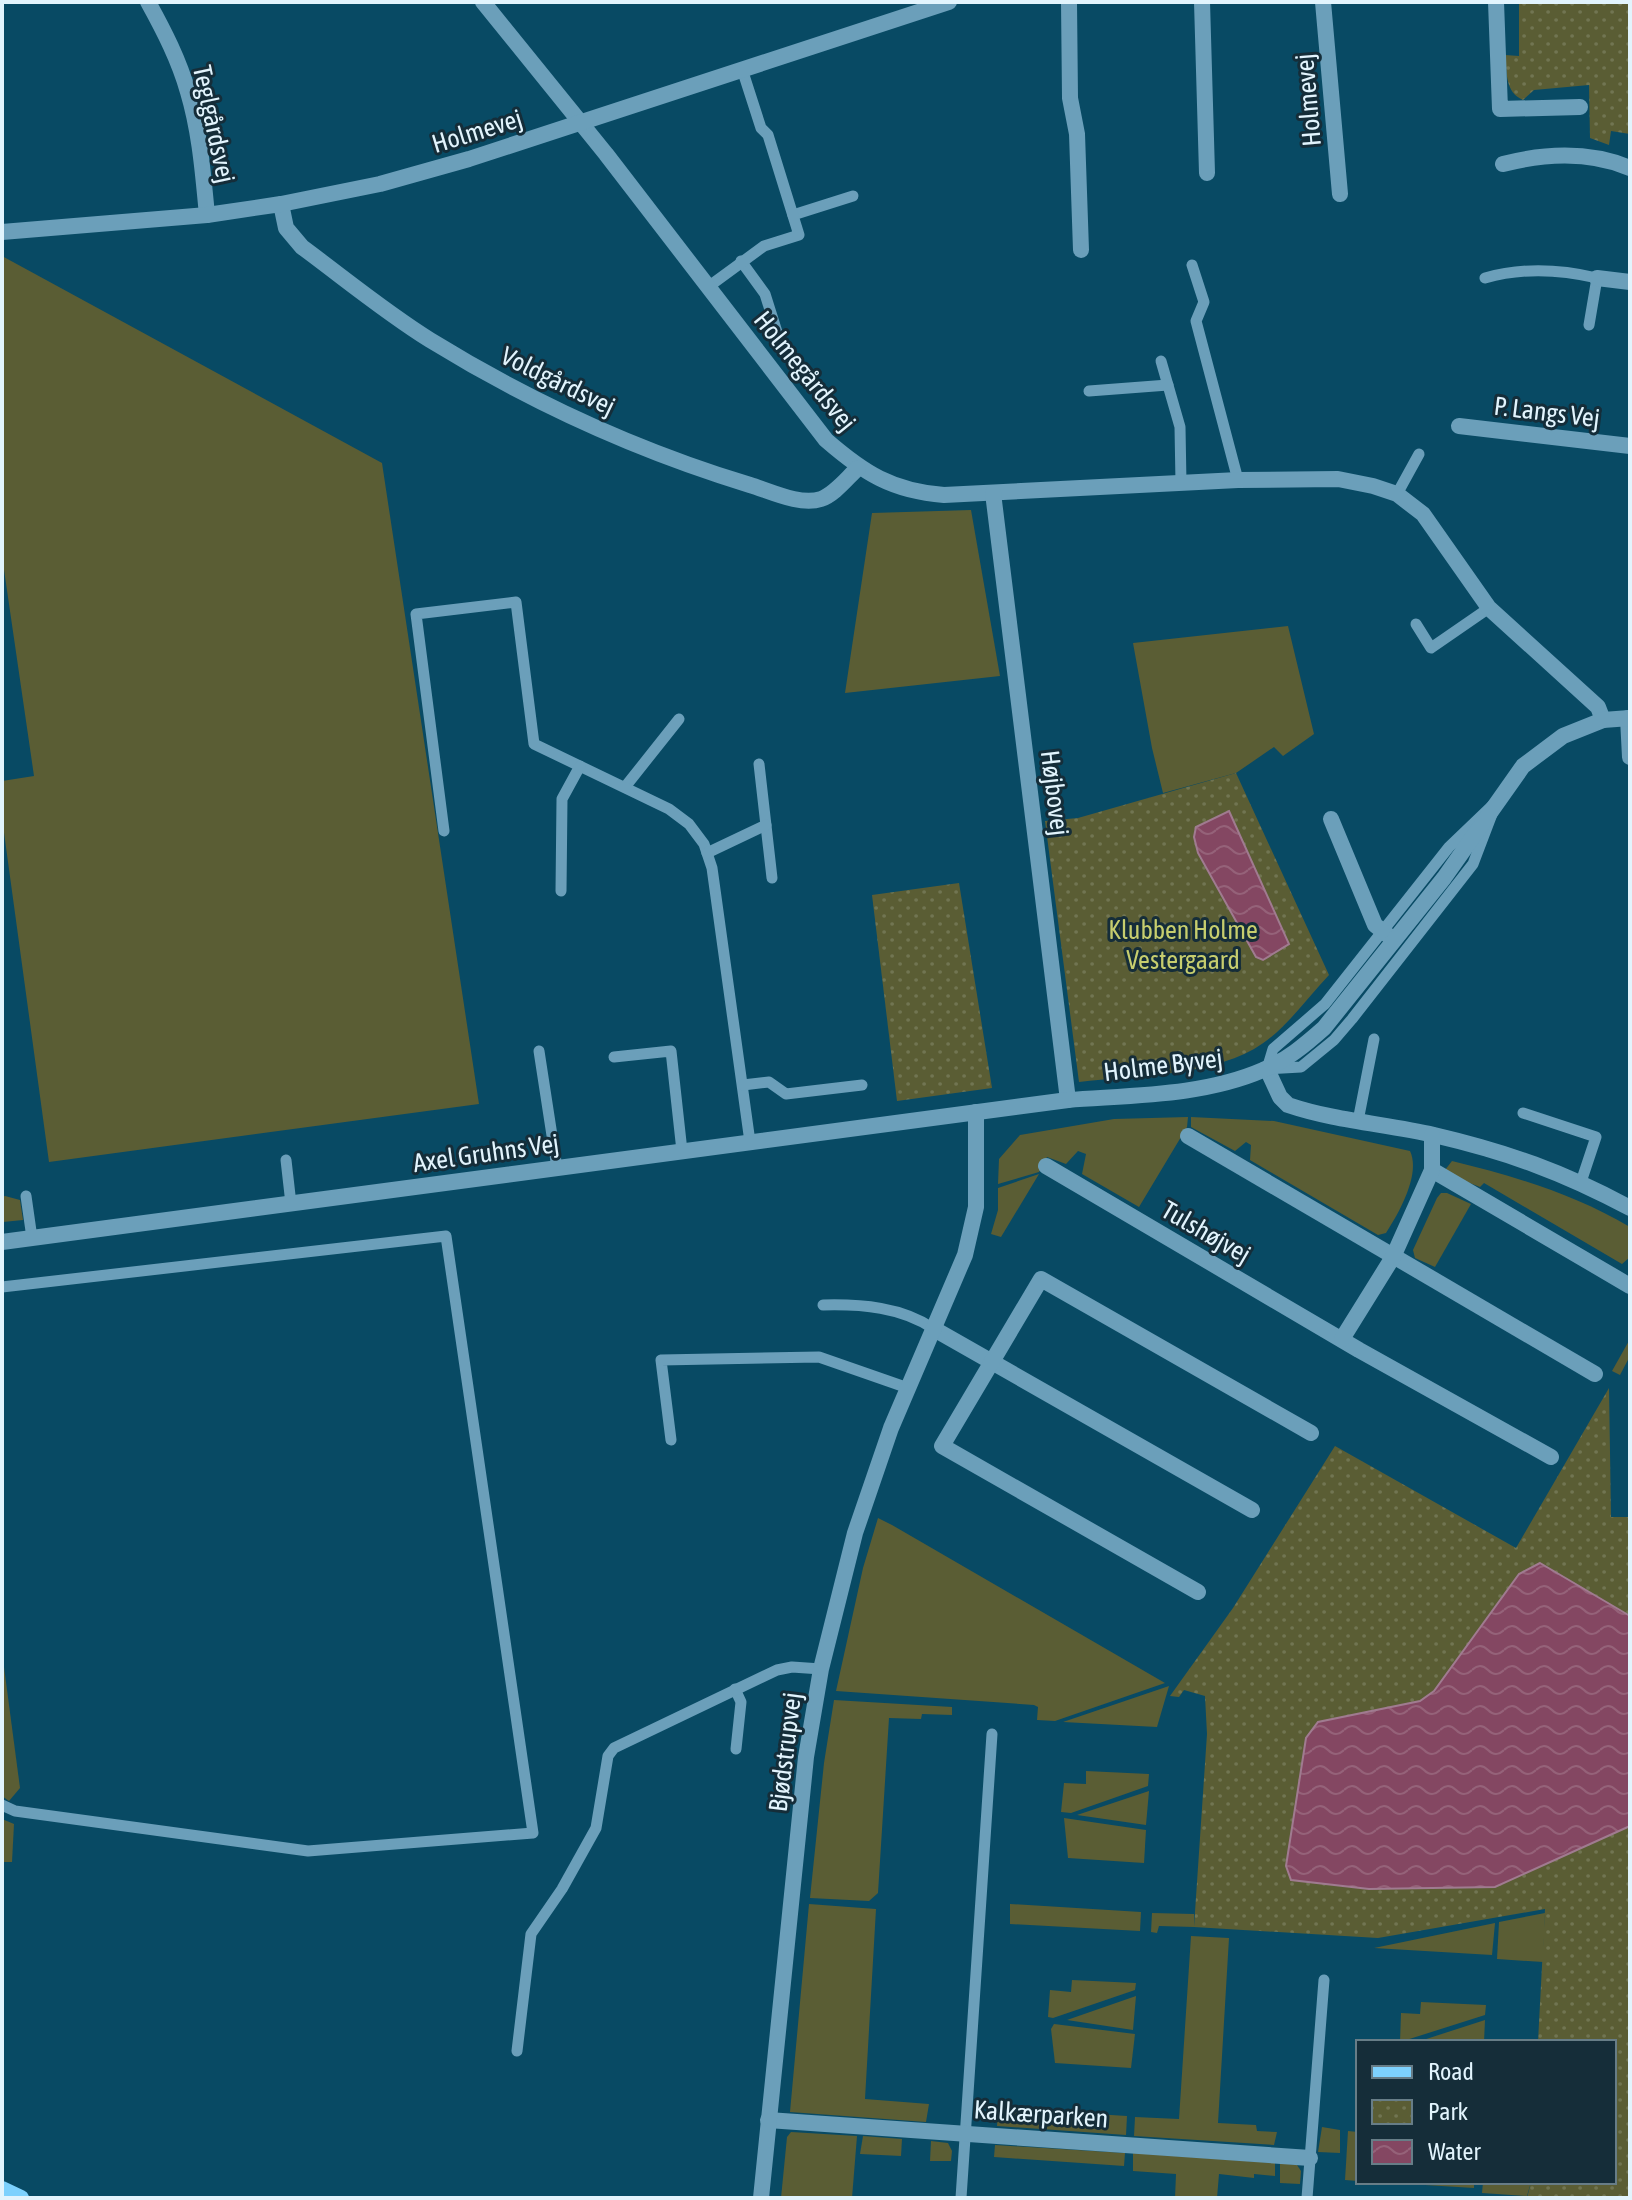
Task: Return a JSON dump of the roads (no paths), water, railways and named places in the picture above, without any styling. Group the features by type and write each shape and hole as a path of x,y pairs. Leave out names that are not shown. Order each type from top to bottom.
{"main road":[{"path":"2,2189 21,2198"}],"street":[{"name":"Teglgårdsvej","path":"148,2 173,50 189,94 207,215"},
{"name":"Holmegårdsvej","path":"483,2 581,123 826,440 858,468 893,486 916,493 944,495 1238,480 1338,479 1373,486 1397,494 1423,514 1489,608"},
{"name":"Holmevej","path":"2,232 207,215 281,204 427,172 949,2"},
{"path":"1069,2 1070,98 1077,134 1081,250"},
{"path":"1202,2 1207,173"},
{"name":"Holmevej","path":"1323,2 1340,194"},
{"path":"1496,2 1500,109 1580,107"},
{"path":"1503,164 1520,159 1582,154 1610,159 1630,168"},
{"name":"Voldgårdsvej","path":"281,204 286,228 302,247 427,338 514,388 604,431 709,472 801,500 820,499 858,468"},
{"path":"1597,278 1630,282"},
{"name":"P. Langs Vej","path":"1459,426 1630,446"},
{"name":"Højbovej","path":"993,493 1068,1100"},
{"path":"1489,608 1598,707 1603,720"},
{"path":"1629,718 1630,757"},
{"name":"Holme Byvej","path":"976,1112 1186,1090 1236,1080 1267,1069 1324,1028 1389,936 1444,878 1511,780 1541,750 1563,736 1603,720 1629,718"},
{"path":"1331,819 1375,925 1389,936"},
{"path":"1267,1069 1282,1100 1288,1105 1432,1135 1521,1158 1581,1182 1630,1208"},
{"name":"Axel Gruhns Vej","path":"2,1242 976,1112"},
{"name":"Bjødstrupvej","path":"761,2198 806,1757 821,1669 855,1533 891,1428 955,1282 972,1227 977,1186 976,1112"},
{"path":"1342,1339 1393,1257 1432,1170 1432,1135"},
{"path":"1188,1136 1595,1374"},
{"name":"Tulshøjvej","path":"1046,1166 1551,1457"},
{"path":"1432,1170 1630,1286"},
{"path":"1198,1592 942,1446 1041,1279 1311,1433"},
{"path":"934,1329 1252,1510"},
{"name":"Kalkærparken","path":"768,2120 1310,2158"}],"lane":[{"path":"708,287 764,246 799,235 768,135 761,128 742,69"},
{"path":"793,215 853,196"},
{"path":"741,261 765,294 782,348"},
{"path":"1192,265 1204,302 1196,321 1238,480"},
{"path":"1485,278 1513,270 1571,272 1597,278 1589,325"},
{"path":"1161,361 1180,427 1181,483"},
{"path":"1089,391 1168,385"},
{"path":"1397,494 1419,454"},
{"path":"444,831 416,614 516,602 534,744 669,809 689,824 704,844 712,868 750,1142"},
{"path":"1416,624 1431,648 1489,608"},
{"path":"625,787 679,719"},
{"path":"759,764 772,878"},
{"path":"561,891 562,799 580,766"},
{"path":"1267,1069 1301,1067 1334,1040 1473,864 1497,801"},
{"path":"707,853 766,825"},
{"path":"1358,1121 1374,1039"},
{"path":"539,1051 557,1168"},
{"path":"614,1057 671,1051 682,1151"},
{"path":"743,1085 769,1082 786,1094 862,1085"},
{"path":"1523,1113 1596,1137 1581,1182"},
{"path":"286,1160 291,1204"},
{"path":"26,1196 32,1238"},
{"path":"2,1287 446,1236 533,1833 308,1851 15,1811 2,1805"},
{"path":"823,1305 851,1304 903,1313 918,1318 934,1329"},
{"path":"671,1440 661,1360 819,1357 908,1388"},
{"path":"517,2051 531,1934 562,1889 596,1828 608,1756 614,1748 777,1670 792,1667 821,1669"},
{"path":"735,1689 741,1702 736,1749"},
{"path":"961,2198 992,1734"},
{"path":"1307,2198 1324,1980"}],"water":[{"path":"1229,811 1289,944 1263,960 1256,957 1198,853 1194,837 1196,827"},
{"path":"1540,1563 1630,1616 1630,1826 1495,1887 1369,1889 1291,1880 1286,1866 1306,1738 1318,1722 1420,1701 1434,1691 1519,1574"}],"park label":[{"name":"Klubben Holme Vestergaard","path":"1183,945"}]}
